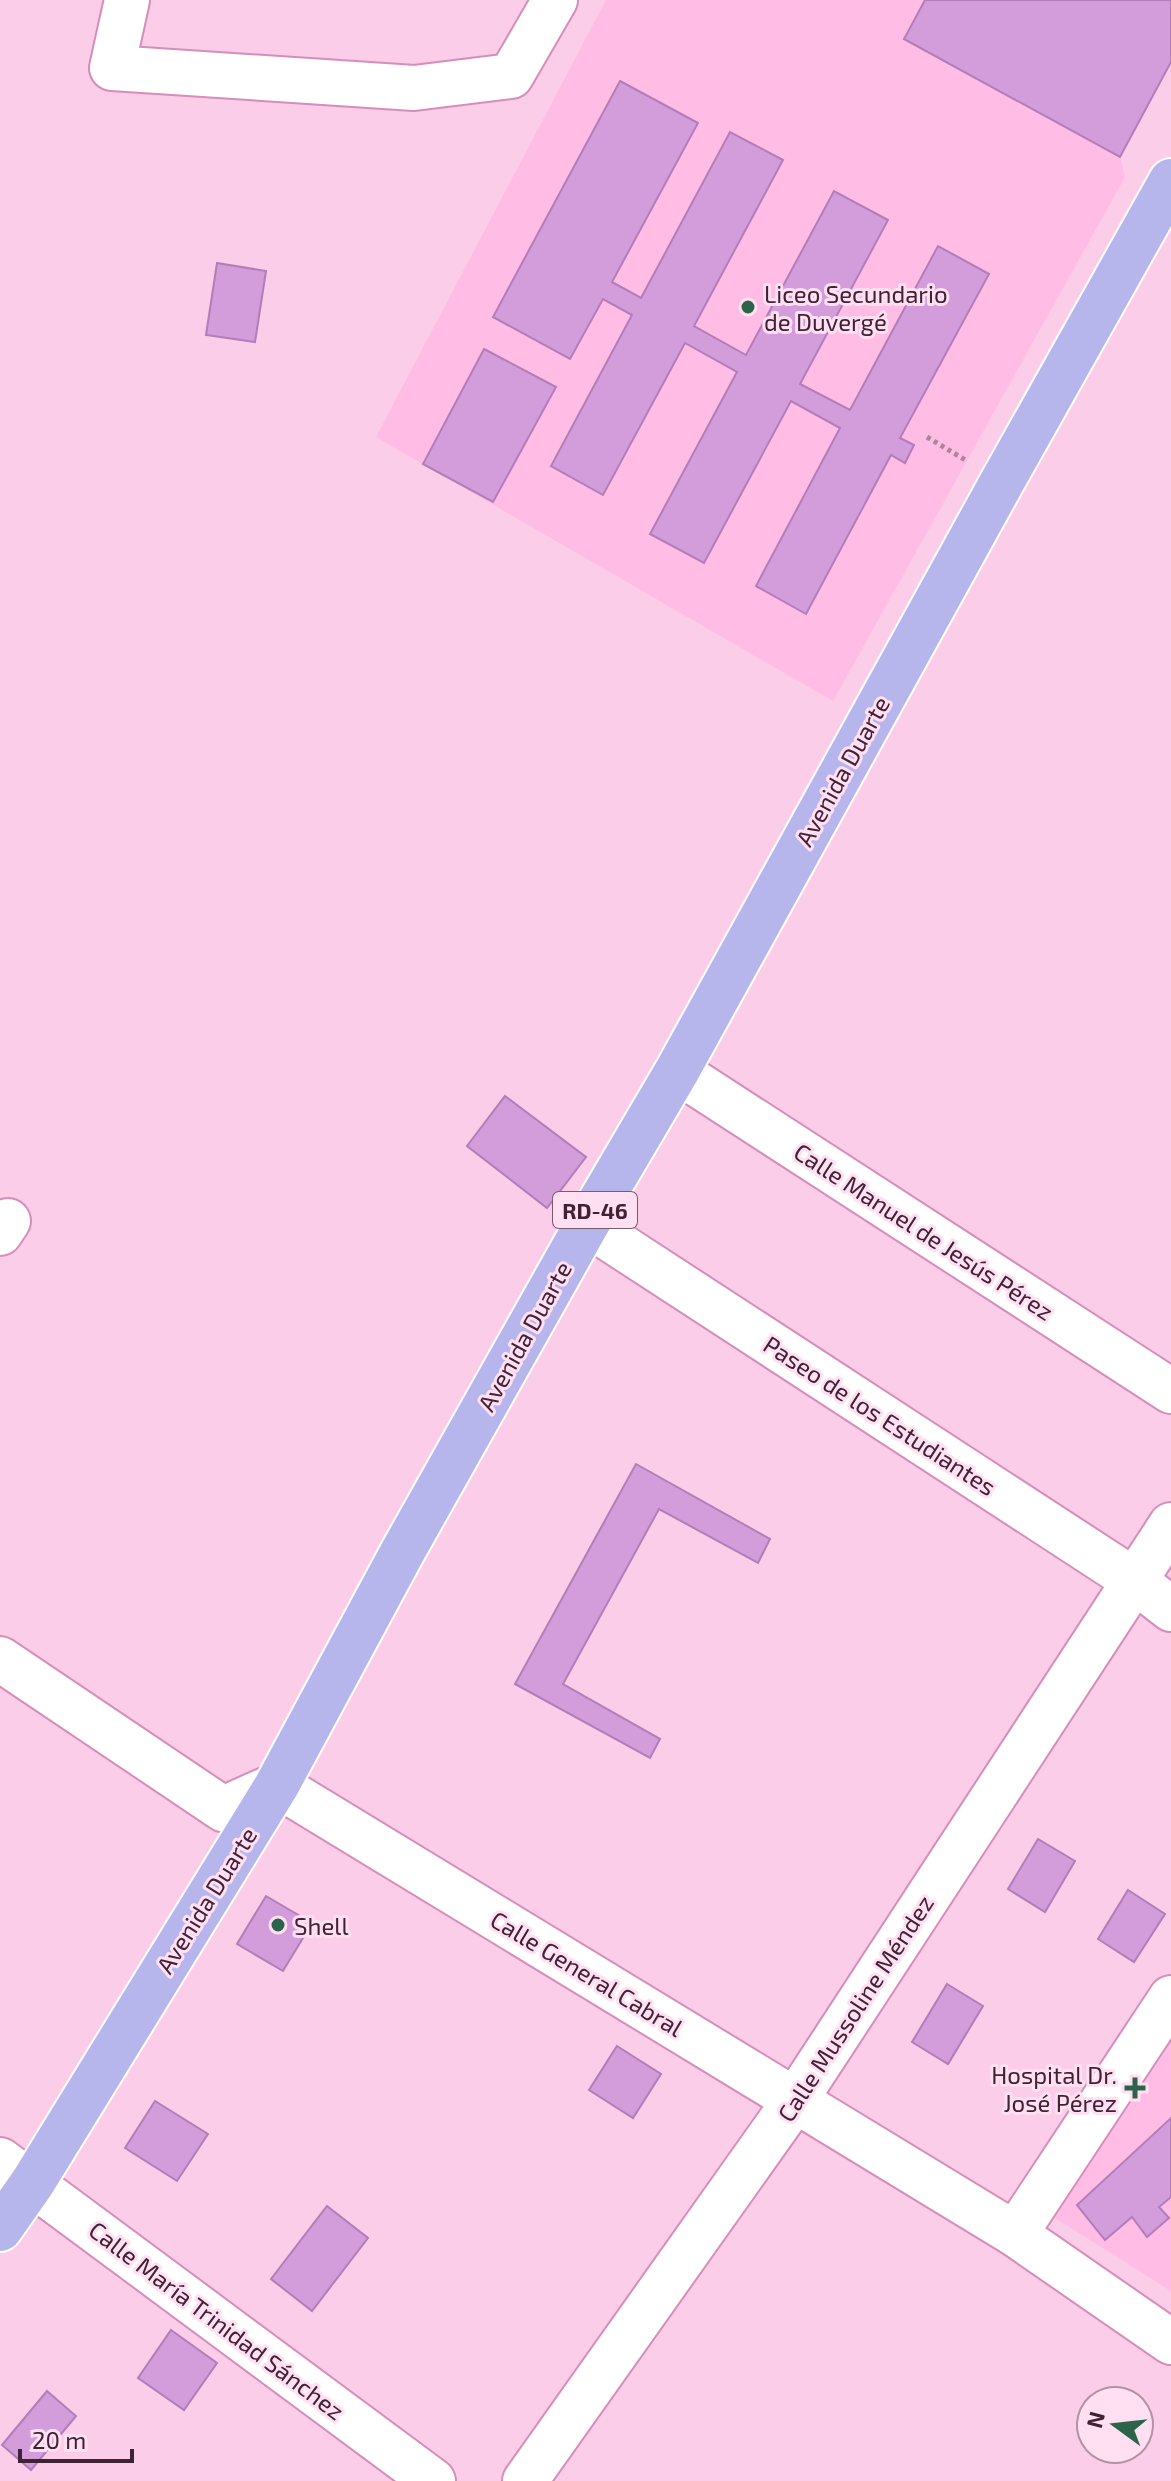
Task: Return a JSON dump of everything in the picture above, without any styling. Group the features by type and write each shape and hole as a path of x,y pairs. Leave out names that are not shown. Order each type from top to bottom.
{"main road":[{"name":"Avenida Duarte","path":"0,2229 16,2171 277,1785 403,1551 677,1071 1171,181"}],"street":[{"path":"127,0 112,68 414,88 511,76 555,0"},
{"name":"Calle Manuel de Jesús Pérez","path":"677,1071 1171,1391"},
{"name":"Paseo de los Estudiantes","path":"587,1224 1135,1581 1171,1609"},
{"name":"Calle Mussoline Méndez","path":"525,2481 796,2099 1171,1525"},
{"path":"0,1659 223,1809 277,1785"},
{"name":"Calle General Cabral","path":"277,1785 1015,2234 1171,2342"},
{"path":"1015,2234 1171,1998"},
{"name":"Calle María Trinidad Sánchez","path":"16,2171 433,2481"}],"shaded area":[{"name":"Liceo Secundario de Duvergé","path":"606,0 1171,0 1120,157 1125,177 833,701 376,437"},
{"name":"Hospital Dr. José Pérez","path":"1171,1978 1171,2291 1025,2199"}],"building":[{"path":"925,0 1171,0 1171,62 1120,157 904,39"},
{"path":"620,81 698,123 612,282 641,298 730,132 783,160 694,326 746,355 834,191 888,220 800,384 850,410 938,246 989,274 900,438 914,445 905,463 891,455 806,614 756,586 840,428 791,401 704,563 650,534 737,372 685,343 603,495 551,466 632,315 603,299 570,359 493,317"},
{"path":"217,263 266,271 255,342 206,335"},
{"path":"484,349 556,387 493,502 423,464"},
{"path":"505,1096 586,1157 547,1208 467,1146"},
{"path":"636,1464 770,1539 758,1563 659,1509 563,1684 660,1739 650,1758 515,1684"},
{"path":"1038,1839 1075,1861 1045,1912 1008,1889"},
{"path":"1128,1890 1165,1914 1134,1962 1098,1939"},
{"path":"266,1896 312,1923 283,1971 237,1944"},
{"path":"947,1984 983,2006 948,2064 912,2042"},
{"path":"617,2046 661,2074 633,2118 589,2090"},
{"path":"155,2101 208,2134 177,2181 125,2148"},
{"path":"1171,2118 1171,2197 1159,2207 1169,2218 1147,2237 1132,2217 1105,2240 1077,2205"},
{"path":"327,2206 368,2238 312,2311 271,2279"},
{"path":"171,2330 217,2363 184,2410 138,2378"},
{"path":"47,2391 76,2416 31,2470 2,2445"}],"place":[{"name":"Liceo Secundario de Duvergé","path":"748,307"},
{"name":"Shell","path":"278,1925"},
{"name":"Hospital Dr. José Pérez","path":"1135,2088"}]}
